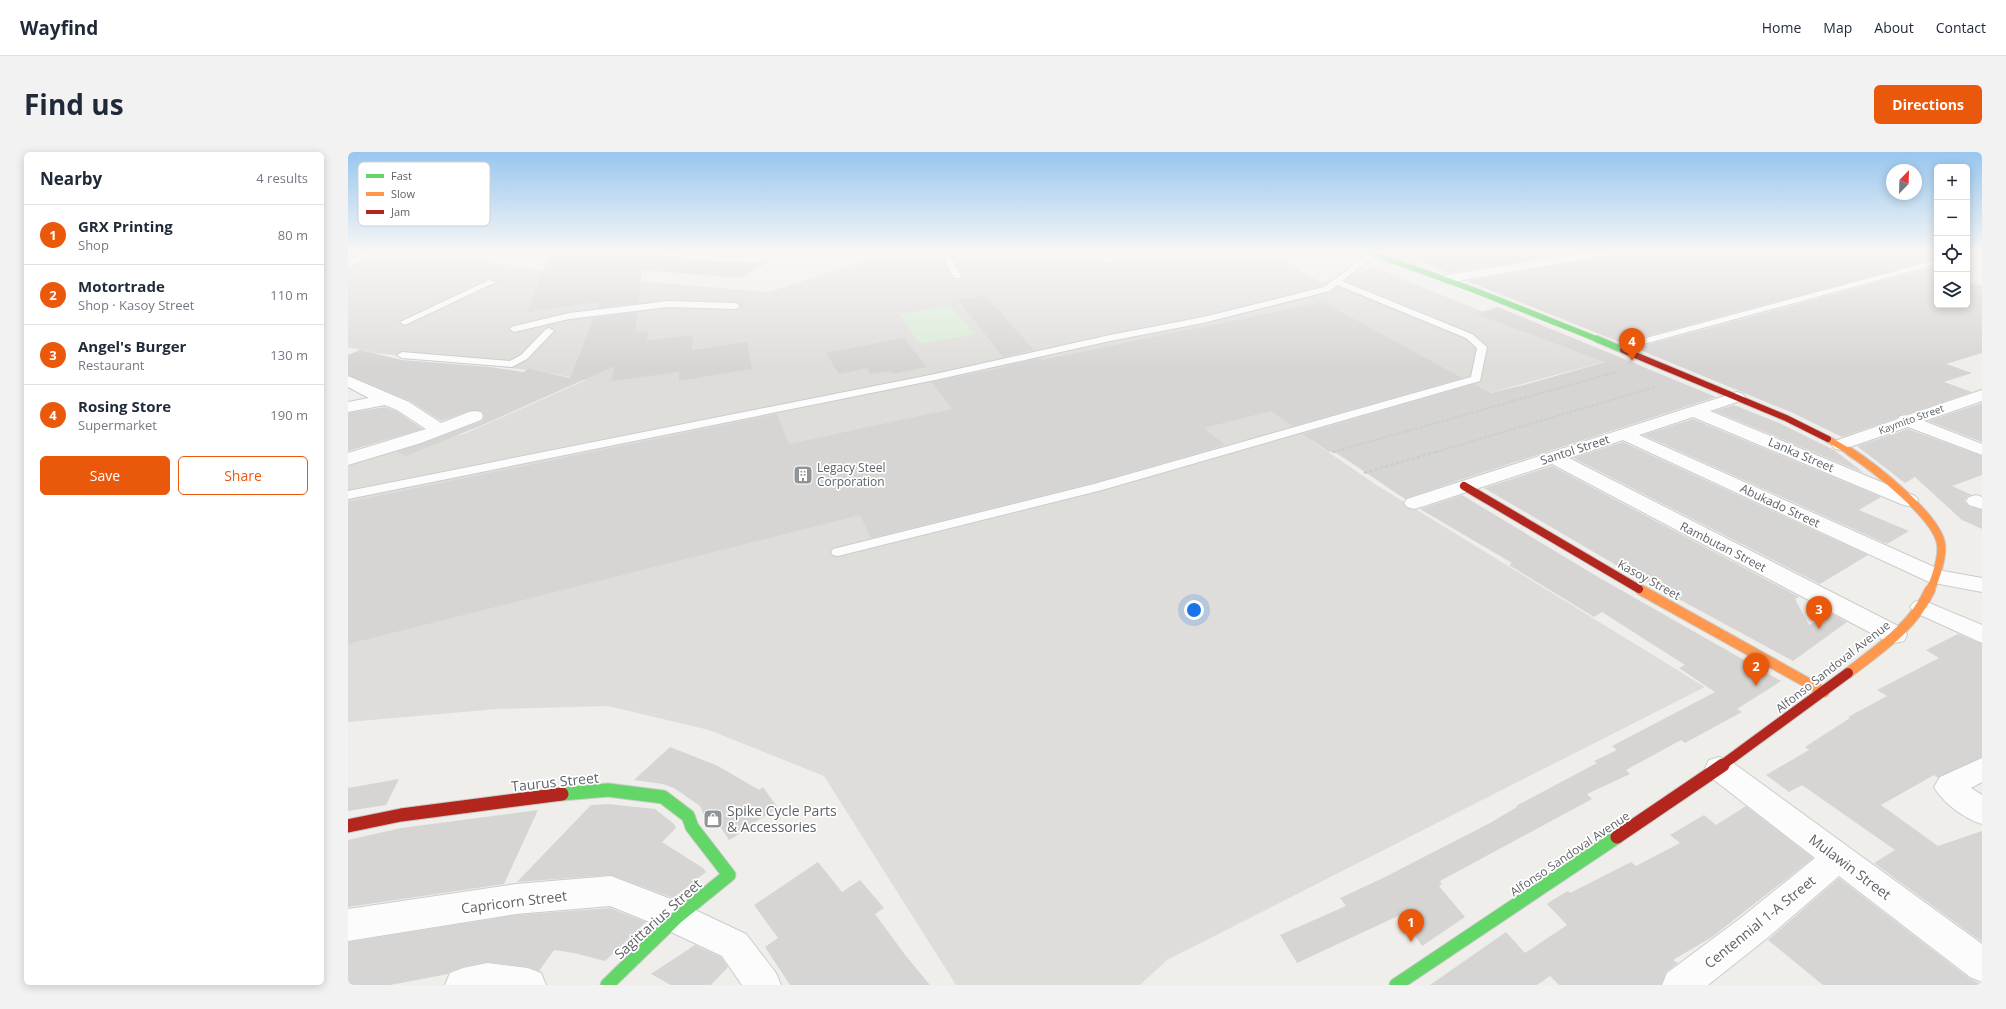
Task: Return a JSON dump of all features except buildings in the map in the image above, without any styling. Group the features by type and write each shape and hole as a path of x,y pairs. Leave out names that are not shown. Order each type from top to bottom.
{"main road":[{"name":"Alfonso Sandoval Avenue","path":"1396,985 1719,768 1824,692 1896,635 1922,606 1937,577 1941,542 1921,511 1890,482 1841,445 1737,397 1473,290"},
{"name":"Kasoy Street","path":"1464,486 1607,571 1824,692"},
{"name":"Taurus Street","path":"348,826 401,815 526,798 608,790 648,795 663,798 688,816 692,827 729,875"},
{"name":"Sagittarius Street","path":"607,985 676,918 729,875"}],"street":[{"path":"348,381 386,400 403,406 440,430"},
{"name":"Kaymito Street","path":"1841,445 1906,420 1982,395"},
{"name":"Santol Street","path":"1414,504 1464,486 1737,397"},
{"path":"348,408 386,400"},
{"path":"1966,400 1982,406"},
{"name":"Lanka Street","path":"1694,411 1908,500"},
{"path":"348,459 440,430 475,416"},
{"path":"1906,420 1982,450"},
{"name":"Abukado Street","path":"1623,434 1937,577 1982,585"},
{"name":"Rambutan Street","path":"1553,457 1741,557 1896,635"},
{"path":"1922,606 1982,635"},
{"name":"Mulawin Street","path":"1719,768 1982,965"},
{"path":"1982,769 1950,785 1952,790 1982,812"},
{"name":"Centennial 1-A Street","path":"1680,985 1754,928 1838,858"},
{"name":"Capricorn Street","path":"348,925 516,899 611,891 734,944 742,953 745,962 762,985"},
{"path":"463,985 487,980 528,985"}],"lane":[{"path":"404,322 475,290"},
{"path":"348,495 919,381 1110,338 1203,320 1324,290"},
{"path":"838,552 1098,487 1476,379 1482,347 1469,336 1356,290"},
{"path":"1619,348 1829,290"},
{"path":"514,329 569,316 668,304 736,306"},
{"path":"402,355 512,364 524,357 549,331"}],"path":[{"path":"1332,452 1652,362"},
{"path":"1364,473 1688,377"}],"shaded area":[{"path":"348,290 743,290 769,292 776,290 1429,290 1607,361 1312,441 1378,486 1705,687 1167,960 1140,985 956,985 824,776 709,730 608,706 498,709 348,722 348,458 464,434 586,380 536,371 375,353 348,347"}],"green space":[{"path":"950,306 975,334 920,344 899,314"}],"traffic: fast":[{"path":"1474,290 1623,350"},
{"path":"562,794 608,790 663,797 688,816 692,827 729,875 676,918 607,985"},
{"path":"1396,985 1617,837"}],"traffic: slow":[{"path":"1828,439 1867,463 1902,493 1930,524 1939,537 1941,543 1935,580 1917,611 1891,638 1848,673"},
{"path":"1639,589 1824,692"}],"traffic: jam":[{"path":"1623,350 1786,418 1828,439"},
{"path":"1464,486 1639,589"},
{"path":"1617,837 1719,768 1848,673"},
{"path":"348,826 401,815 562,794"}],"place":[{"name":"Rosing Store","path":"1632,361"},
{"name":"Legacy Steel Corporation","path":"803,475"},
{"name":"Angel's Burger","path":"1819,629"},
{"name":"Motortrade","path":"1756,686"},
{"name":"Spike Cycle Parts & Accessories","path":"713,819"},
{"name":"GRX Printing","path":"1411,942"}]}
